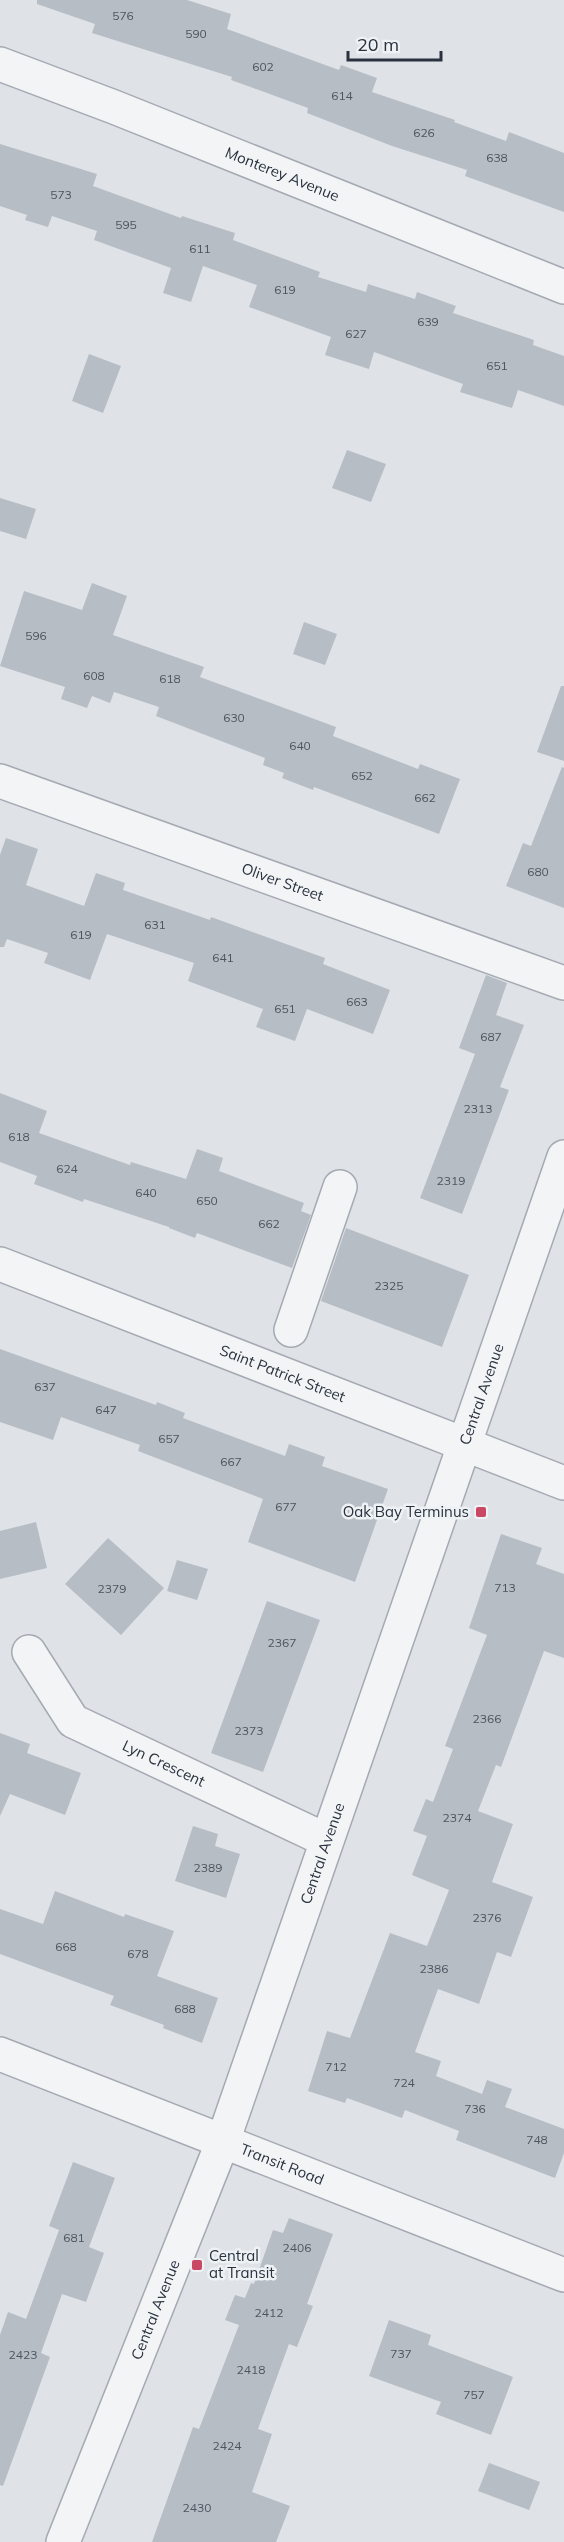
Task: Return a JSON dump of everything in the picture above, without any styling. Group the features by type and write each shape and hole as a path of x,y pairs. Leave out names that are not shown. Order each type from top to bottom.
{"street":[{"name":"Monterey Avenue","path":"0,64 114,107 564,287"},
{"name":"Oliver Street","path":"0,781 564,983"},
{"name":"Central Avenue","path":"63,2542 223,2141 564,1157"},
{"path":"291,1330 340,1187"},
{"name":"Saint Patrick Street","path":"0,1264 564,1483"},
{"name":"Lyn Crescent","path":"29,1652 73,1721 326,1840"},
{"name":"Transit Road","path":"0,2054 564,2275"}],"building":[{"path":"37,0 187,0 231,14 227,29 339,70 341,65 377,78 372,92 455,120 454,122 506,141 509,132 564,153 564,212 465,176 467,170 392,146 307,113 308,108 231,80 232,77 92,33 95,24 37,4"},
{"path":"0,144 97,174 93,186 181,218 182,216 235,233 233,240 320,272 318,277 366,292 368,284 415,299 417,292 456,306 453,313 534,340 533,345 564,356 564,406 518,390 512,408 460,392 463,384 374,352 369,369 325,355 331,337 249,307 257,285 203,266 191,302 163,293 171,268 94,240 97,231 52,216 48,227 25,220 27,215 0,206"},
{"path":"89,354 121,366 103,413 72,401"},
{"path":"347,450 386,464 371,502 332,488"},
{"path":"0,498 36,509 26,539 0,531"},
{"path":"92,583 127,596 113,635 204,667 200,677 336,727 333,736 418,769 420,764 460,779 439,834 314,787 313,790 282,778 284,773 263,765 265,758 156,716 159,707 114,692 110,703 92,696 87,708 61,699 65,687 0,666 24,591 82,610"},
{"path":"304,622 337,634 325,665 293,654"},
{"path":"561,686 564,686 564,761 537,752"},
{"path":"562,767 564,768 564,908 506,886 523,843 531,846"},
{"path":"6,838 38,849 26,885 84,906 96,873 125,883 123,890 210,920 211,917 325,958 323,964 390,990 373,1034 307,1009 295,1041 256,1027 263,1009 188,981 194,963 107,934 90,980 44,963 48,953 7,939 4,947 0,947 0,855"},
{"path":"486,975 507,983 496,1015 524,1025 500,1087 509,1090 462,1214 420,1198 475,1054 459,1048"},
{"path":"0,1093 47,1111 39,1133 130,1165 131,1162 186,1179 197,1149 223,1158 219,1171 304,1203 301,1211 311,1215 292,1268 197,1233 195,1238 169,1227 84,1199 83,1202 34,1184 37,1176 0,1162"},
{"path":"346,1228 469,1275 442,1347 321,1301"},
{"path":"0,1349 156,1405 157,1402 185,1413 183,1418 285,1456 289,1444 325,1457 322,1466 388,1489 355,1582 248,1542 263,1499 138,1451 140,1445 61,1417 53,1440 0,1422"},
{"path":"36,1522 47,1568 0,1579 0,1531"},
{"path":"501,1534 542,1548 536,1564 564,1574 564,1658 544,1651 501,1767 496,1765 478,1811 513,1824 492,1882 533,1897 511,1957 497,1952 479,2004 438,1989 415,2052 441,2061 436,2076 482,2094 487,2080 512,2089 505,2107 564,2129 564,2153 555,2178 456,2140 459,2131 405,2110 402,2118 347,2098 345,2103 308,2091 327,2031 350,2038 390,1933 427,1946 449,1890 412,1875 427,1836 413,1831 426,1799 433,1802 453,1749 445,1746 487,1635 469,1628"},
{"path":"108,1538 164,1588 121,1635 65,1584"},
{"path":"177,1560 208,1569 197,1600 167,1591"},
{"path":"267,1601 320,1620 263,1772 211,1753"},
{"path":"0,1733 30,1744 27,1753 81,1773 65,1815 10,1794 0,1816"},
{"path":"193,1826 218,1834 215,1846 240,1854 226,1898 175,1881"},
{"path":"55,1891 124,1917 125,1914 174,1931 157,1976 218,1998 202,2043 163,2028 164,2025 110,2005 114,1996 0,1954 0,1909 43,1924"},
{"path":"73,2162 115,2178 89,2247 104,2253 86,2302 62,2294 41,2353 50,2357 3,2486 0,2485 0,2335 8,2312 26,2319 59,2230 49,2226"},
{"path":"289,2218 333,2234 307,2304 313,2306 297,2347 289,2344 258,2429 272,2434 252,2492 290,2506 276,2542 152,2542 193,2427 199,2429 239,2325 225,2320 235,2295 245,2298 251,2283 254,2284 273,2230 283,2233"},
{"path":"389,2320 431,2335 428,2345 513,2377 491,2435 436,2414 441,2402 369,2376"},
{"path":"489,2463 540,2482 529,2510 478,2491"}],"place":[{"name":"Oak Bay Terminus","path":"481,1512"},
{"name":"Central at Transit","path":"197,2265"}]}
